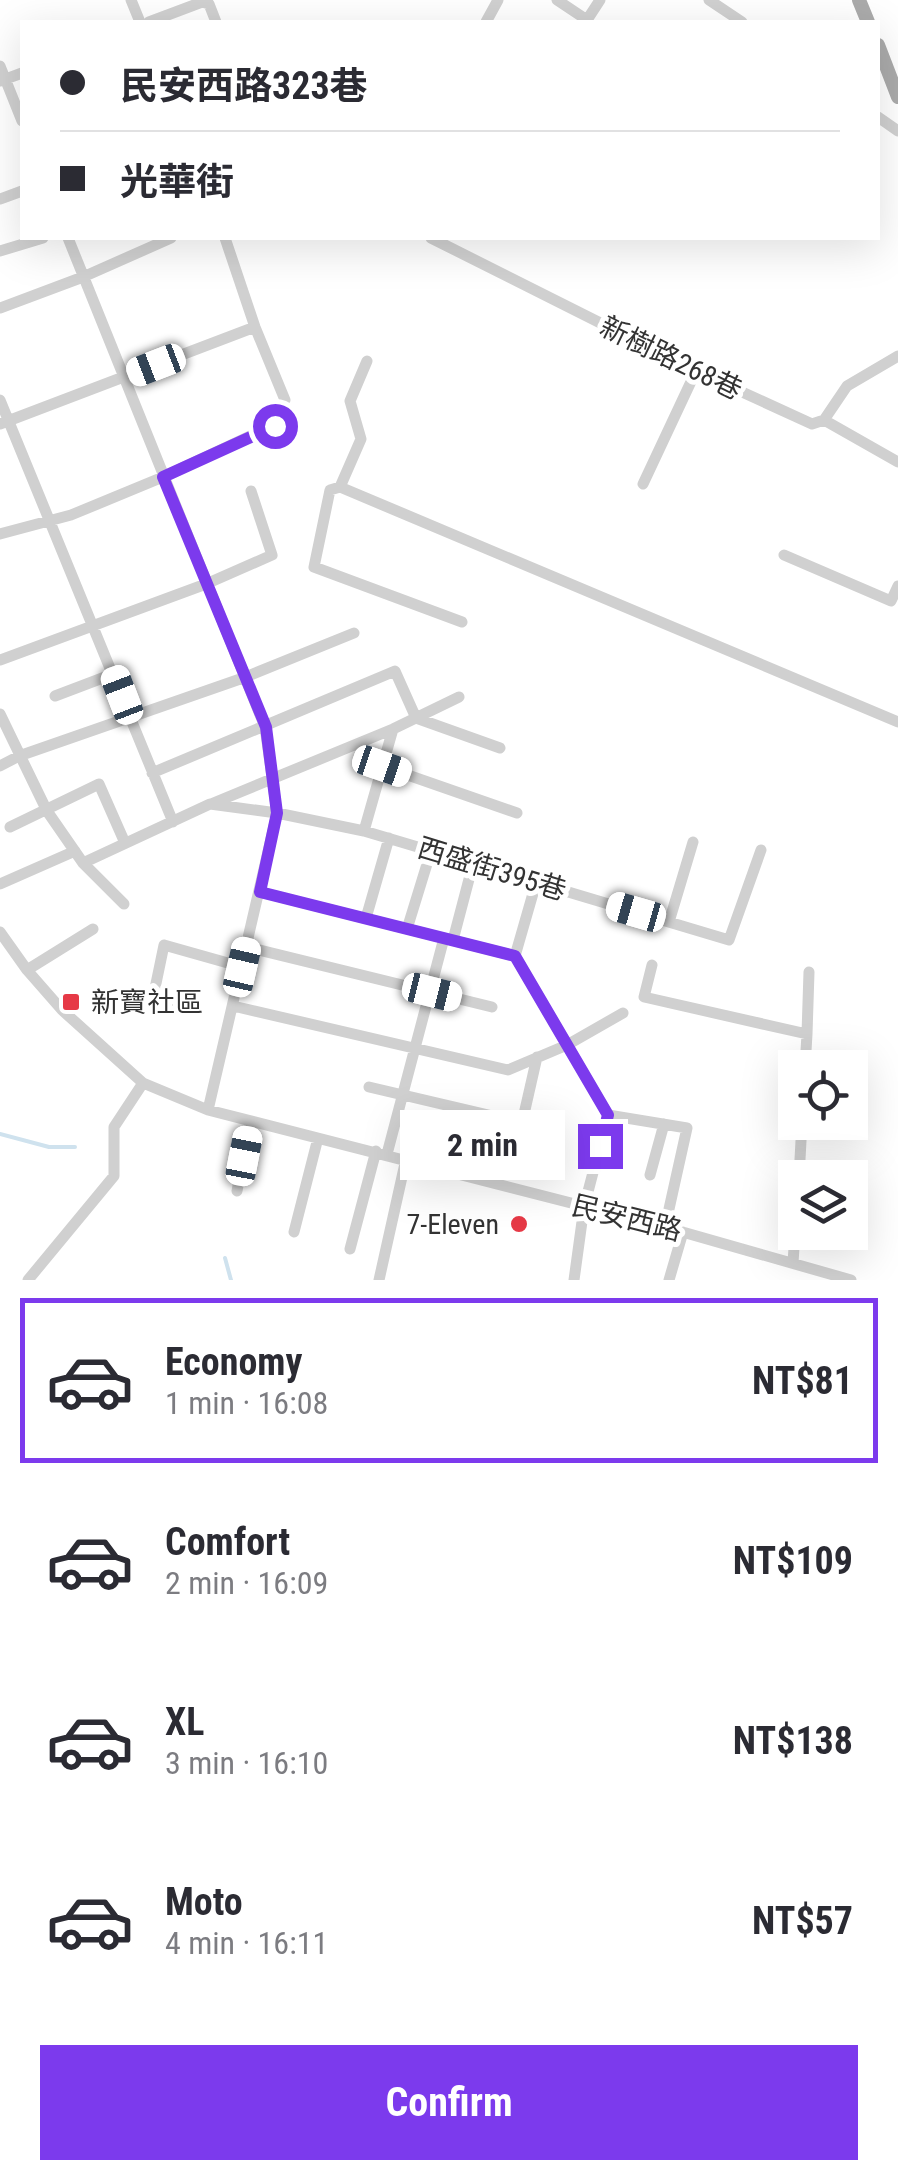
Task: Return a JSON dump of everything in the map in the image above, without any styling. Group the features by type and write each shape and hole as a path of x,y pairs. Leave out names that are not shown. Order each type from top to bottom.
{"main road":[{"path":"880,50 898,97"}],"street":[{"path":"557,0 587,20 600,0"},
{"path":"709,0 739,20"},
{"path":"154,20 202,2"},
{"path":"0,66 20,116"},
{"path":"0,251 36,240"},
{"path":"69,240 266,727 277,813 208,1110"},
{"path":"0,308 166,240"},
{"path":"225,240 284,400"},
{"name":"新樹路268巷","path":"435,240 796,418 812,424 824,420 898,462"},
{"path":"4,422 254,326"},
{"path":"824,420 847,386 898,356"},
{"path":"340,487 361,439 350,401 367,360"},
{"path":"643,484 696,371"},
{"path":"0,400 4,422 50,518 173,822"},
{"path":"0,534 71,515 282,421"},
{"path":"462,622 314,567 330,490 340,487 898,722"},
{"path":"0,660 206,584 272,555 251,491"},
{"path":"784,556 890,601 898,586"},
{"path":"0,766 243,678 354,632"},
{"path":"152,773 395,671 416,718 500,748"},
{"path":"55,696 113,674"},
{"path":"82,864 210,804 459,697"},
{"path":"0,714 47,811 82,864 124,904"},
{"path":"364,831 392,729"},
{"path":"382,766 516,814"},
{"path":"10,827 99,784 126,844"},
{"name":"西盛街395巷","path":"210,804 364,831 729,940 762,850"},
{"path":"366,918 390,838"},
{"path":"669,922 693,842"},
{"path":"408,929 431,851"},
{"path":"0,884 74,852"},
{"path":"350,1250 402,1097 472,864"},
{"path":"515,956 536,883"},
{"path":"260,892 515,956 608,1115 584,1207 574,1280"},
{"path":"26,970 93,929"},
{"name":"民安西路","path":"0,932 26,970 62,1010 143,1082 208,1110 666,1227 851,1280"},
{"path":"191,1008 153,998 164,945 242,967"},
{"path":"247,948 492,1007"},
{"path":"652,965 644,997 807,1034"},
{"path":"806,1050 809,972"},
{"path":"233,1006 508,1070 567,1045 624,1013"},
{"path":"369,1088 522,1123 537,1057"},
{"path":"28,1280 114,1176 114,1127 143,1082"},
{"path":"608,1115 687,1128 666,1227"},
{"path":"237,1191 250,1122"},
{"path":"650,1175 664,1124"},
{"path":"294,1232 318,1138"},
{"path":"379,1280 406,1159"},
{"path":"668,1280 682,1232"},
{"path":"794,1250 794,1263"}],"waterway":[{"path":"0,1134 49,1147 75,1147"},
{"path":"225,1258 231,1280"}],"place":[{"name":"新寶社區","path":"71,1002"},
{"name":"7-Eleven","path":"519,1224"}],"route":[{"path":"275,426 163,477 266,727 277,813 260,892 515,956 608,1115 600,1146"}]}
